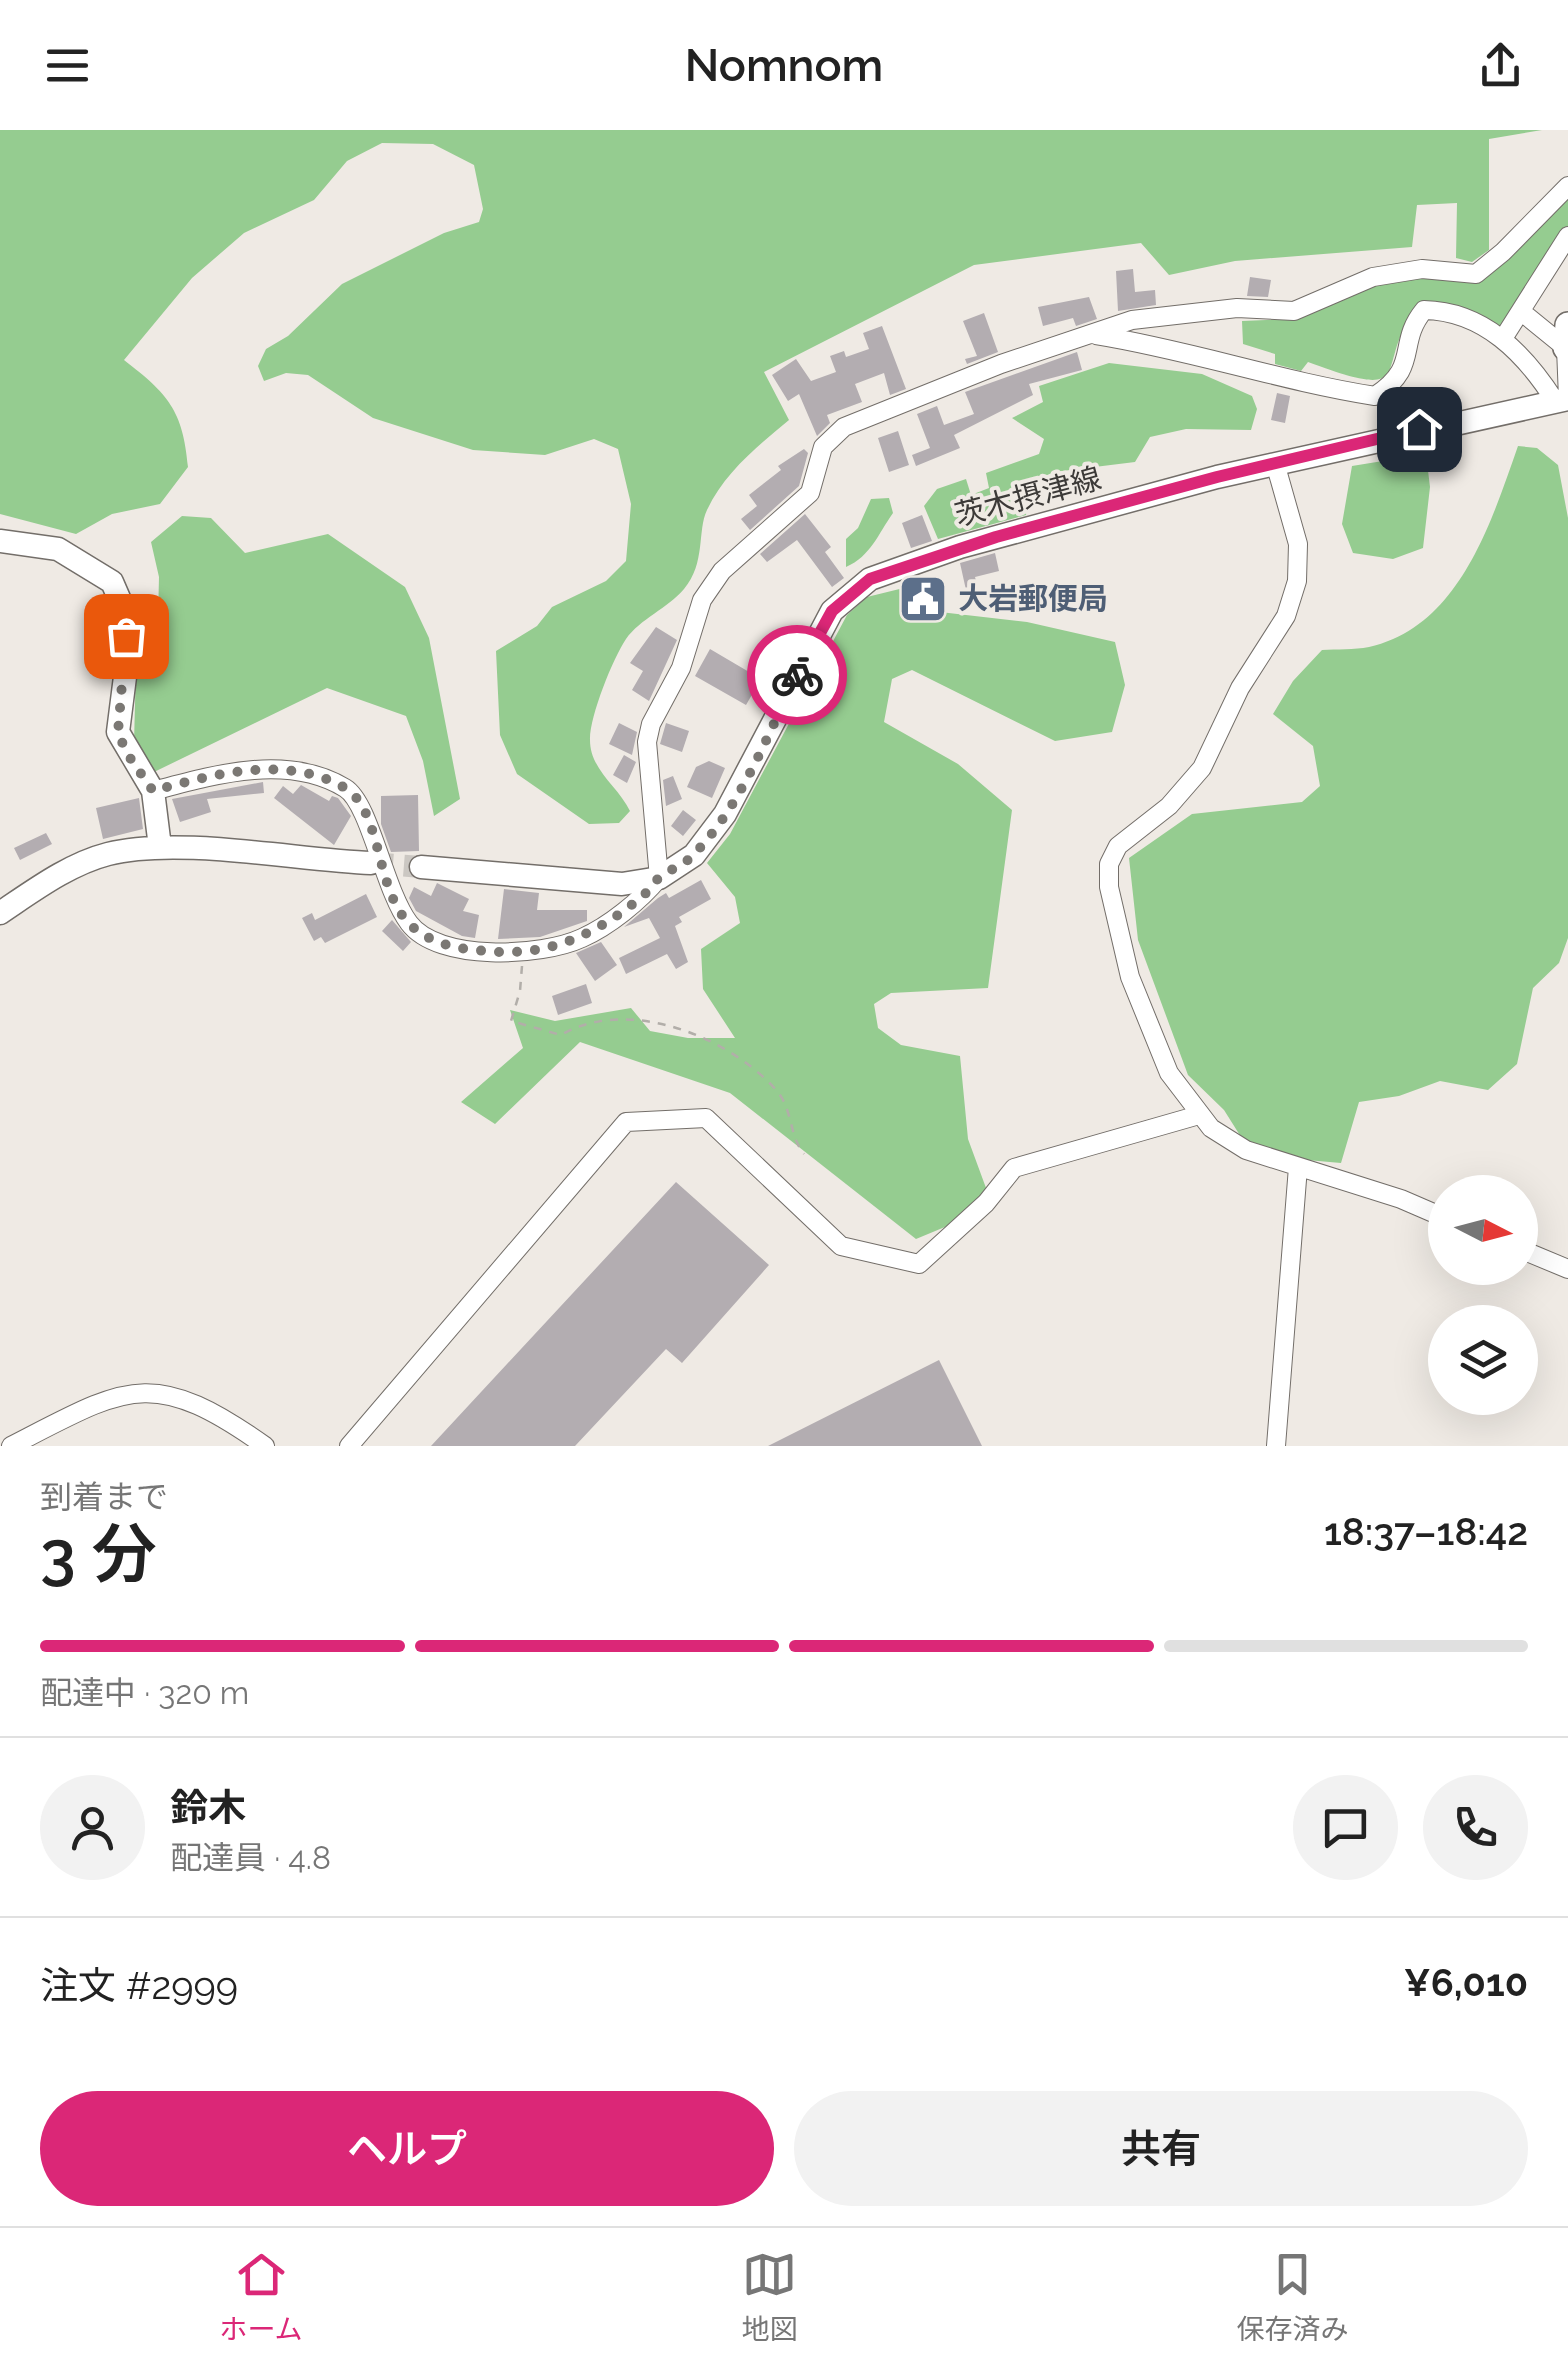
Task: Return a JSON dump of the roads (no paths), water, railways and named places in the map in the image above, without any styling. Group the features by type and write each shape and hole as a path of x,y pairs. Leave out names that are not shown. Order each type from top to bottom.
{"main road":[{"name":"茨木摂津線","path":"659,878 694,855 724,814 812,644 832,611 859,586 960,547 1275,463 1564,399"},
{"path":"0,541 58,548 112,582 125,612 127,661 118,732 126,752 153,791 160,847"},
{"path":"0,913 74,867 108,854 160,847 371,864"},
{"path":"421,867 622,884 659,878"}],"street":[{"path":"153,791 212,775 265,770 306,772 348,789 364,812 386,886 411,927 446,946 522,952 583,938 646,894 659,878 647,742 650,724 681,668 702,600 722,572 810,493 823,447 844,427 1001,364 1132,320 1196,310 1294,311 1373,277 1422,269 1476,274 1504,252 1568,186"},
{"path":"1504,338 1568,236"},
{"path":"1091,334 1174,347 1199,358 1307,385 1374,396 1396,382 1408,361 1412,325 1424,310 1445,310 1504,338 1564,399"},
{"path":"1523,313 1567,337 1564,399"},
{"path":"1275,463 1298,544 1297,581 1286,616 1240,688 1202,768 1169,806 1118,846 1109,864 1108,887 1130,977 1169,1074 1199,1115 1246,1150 1428,1212"},
{"path":"349,1446 626,1122 706,1118 840,1246 920,1264 986,1203 1014,1168 1199,1115"},
{"path":"1276,1446 1298,1168"},
{"path":"1538,1256 1568,1269"},
{"path":"10,1446 100,1400 165,1394 198,1402 265,1446"}],"tunnel":[{"path":"371,863 421,867"}],"place":[{"name":"大岩郵便局","path":"923,599"}]}
